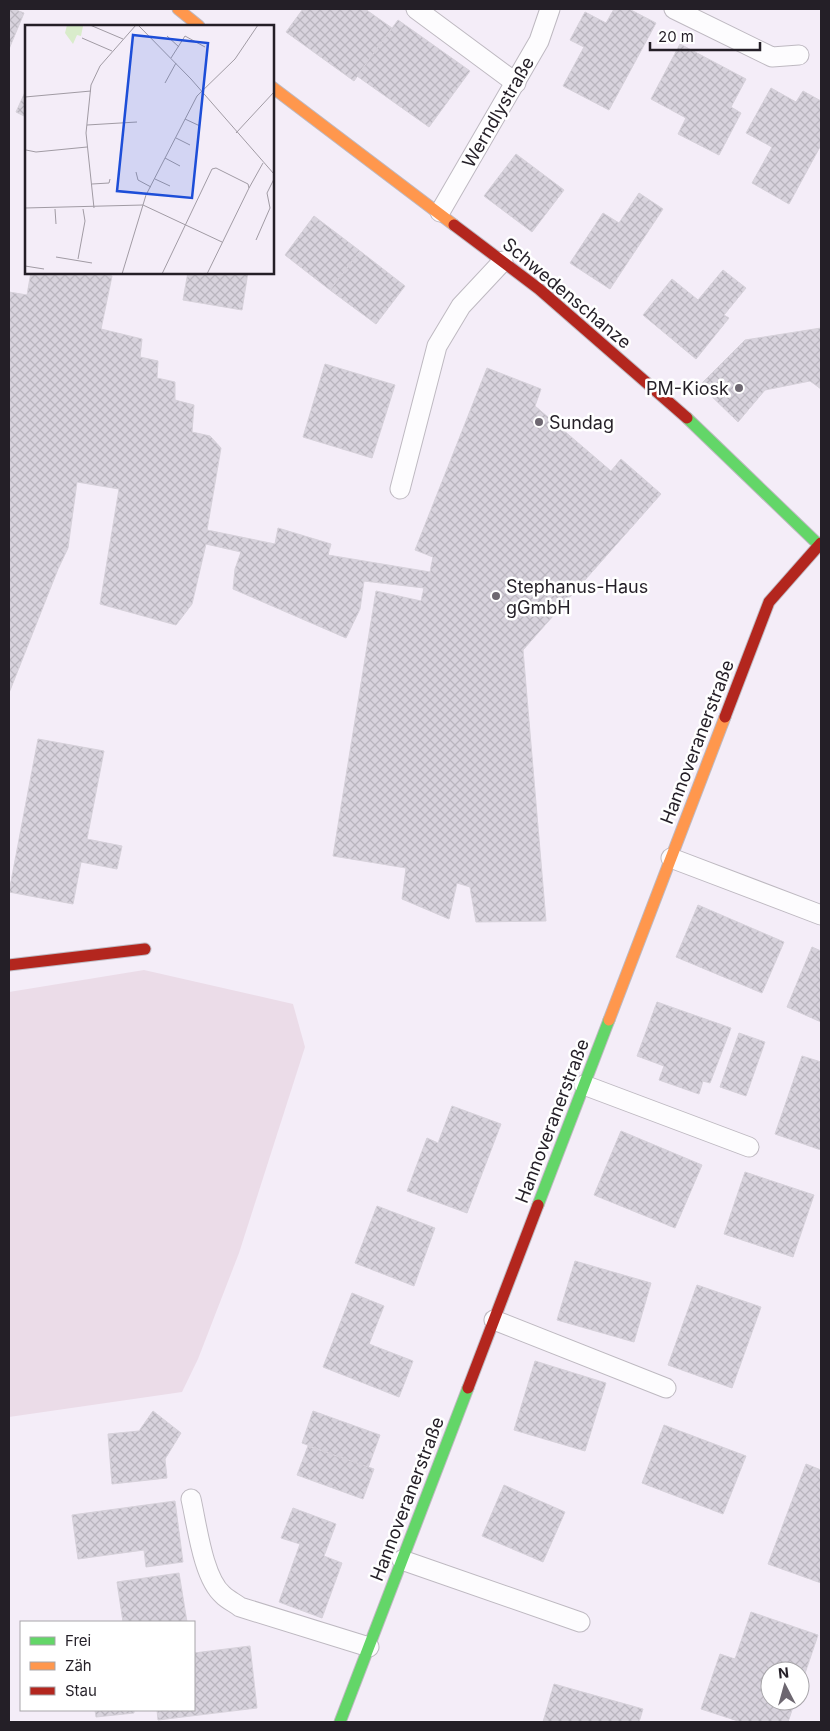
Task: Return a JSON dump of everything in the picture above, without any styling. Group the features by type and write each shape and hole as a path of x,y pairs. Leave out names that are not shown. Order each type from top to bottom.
{"street":[{"path":"178,9 198,25"},
{"name":"Schwedenschanze","path":"274,88 440,212 539,289 685,416 821,545"},
{"name":"Hannoveranerstraße","path":"340,1722 769,602 821,545"},
{"path":"9,965 145,949"}],"lane":[{"path":"416,9 516,82"},
{"name":"Werndlystraße","path":"440,212 539,41 550,9"},
{"path":"674,9 772,57 799,55"},
{"path":"400,490 437,346 461,306 503,261"},
{"path":"671,858 821,915"},
{"path":"584,1085 749,1148"},
{"path":"494,1320 666,1388"},
{"path":"191,1499 209,1574 222,1594 240,1607 369,1647"},
{"path":"402,1560 580,1622"}],"shaded area":[{"path":"144,970 293,1004 305,1047 239,1253 198,1359 182,1392 9,1417 9,992"}],"building":[{"path":"9,9 24,13 9,49"},
{"path":"303,9 365,9 392,28 354,81 286,32"},
{"path":"614,9 629,9 656,23 609,110 563,86 584,47 570,40 585,12 606,23"},
{"path":"398,20 470,71 429,127 357,76"},
{"path":"680,44 746,79 731,107 741,113 719,155 678,134 686,118 651,99"},
{"path":"771,88 796,102 803,91 821,101 821,145 789,204 752,183 772,147 746,133"},
{"path":"25,92 25,116 16,112"},
{"path":"516,154 564,190 532,232 484,196"},
{"path":"639,193 663,209 610,289 570,263 603,213 619,223"},
{"path":"314,216 360,251 330,290 285,255"},
{"path":"360,251 405,286 376,324 330,290"},
{"path":"723,270 746,288 724,315 729,318 696,359 643,315 672,279 698,300"},
{"name":"Stephanus-Haus gGmbH","path":"31,274 102,274 112,276 101,329 142,339 140,357 158,361 157,378 175,382 175,400 194,405 192,432 210,436 221,448 207,530 275,544 278,528 331,544 328,555 430,572 433,557 415,550 487,368 541,389 535,406 611,471 621,459 661,494 523,650 546,921 476,922 470,887 457,883 449,919 402,899 406,868 333,856 376,591 421,601 424,588 364,581 360,609 346,638 233,589 235,569 241,552 206,544 192,604 176,625 100,604 119,489 77,482 68,548 9,693 9,292 27,295"},
{"path":"188,274 248,274 242,310 183,300"},
{"path":"821,328 821,389 810,381 765,390 738,422 700,385 745,340"},
{"path":"325,364 395,385 372,458 303,437"},
{"path":"38,739 104,751 87,839 122,846 117,869 81,862 73,904 9,892"},
{"path":"698,905 784,942 762,993 676,957"},
{"path":"812,947 821,951 821,1022 787,1007"},
{"path":"657,1002 731,1028 710,1083 703,1081 699,1094 659,1080 664,1066 637,1056"},
{"path":"739,1033 765,1042 746,1096 720,1087"},
{"path":"802,1056 821,1062 821,1150 775,1134"},
{"path":"452,1106 501,1124 467,1213 407,1191 427,1138 438,1143"},
{"path":"621,1131 702,1165 675,1228 594,1195"},
{"path":"745,1172 814,1195 793,1257 724,1234"},
{"path":"377,1206 435,1228 414,1286 355,1263"},
{"path":"575,1261 651,1283 634,1342 557,1320"},
{"path":"697,1285 761,1307 732,1388 668,1365"},
{"path":"352,1293 384,1306 369,1344 413,1361 399,1397 323,1367"},
{"path":"535,1361 606,1383 585,1451 514,1430"},
{"path":"153,1411 181,1433 165,1459 167,1478 112,1484 108,1434 139,1431"},
{"path":"313,1411 380,1435 368,1468 302,1443"},
{"path":"664,1425 746,1456 723,1514 642,1483"},
{"path":"308,1446 374,1469 363,1499 297,1475"},
{"path":"806,1464 821,1470 821,1583 768,1564"},
{"path":"504,1485 565,1512 543,1562 482,1536"},
{"path":"175,1501 183,1562 146,1567 144,1550 78,1559 72,1515"},
{"path":"293,1508 336,1524 324,1556 342,1563 322,1618 279,1602 300,1544 281,1538"},
{"path":"179,1573 187,1621 123,1621 117,1582"},
{"path":"751,1612 818,1635 809,1661 760,1661 760,1711 792,1711 788,1722 741,1722 701,1709 720,1654 735,1659"},
{"path":"250,1646 257,1708 158,1720 157,1711 195,1711 195,1653"},
{"path":"554,1684 643,1709 639,1722 543,1722"},
{"path":"95,1711 134,1711 134,1713 96,1717"}],"traffic: fast":[{"path":"687,418 821,547"},
{"path":"538,1205 609,1020"},
{"path":"340,1722 468,1388"}],"traffic: slow":[{"path":"178,9 198,25"},
{"path":"274,89 454,225"},
{"path":"609,1020 725,717"}],"traffic: jam":[{"path":"454,225 539,289 687,418"},
{"path":"725,717 769,602 821,543"},
{"path":"9,965 145,949"},
{"path":"468,1388 538,1205"}],"place":[{"name":"PM-Kiosk","path":"739,388"},
{"name":"Sundag","path":"539,422"},
{"name":"Stephanus-Haus gGmbH","path":"496,596"}]}
